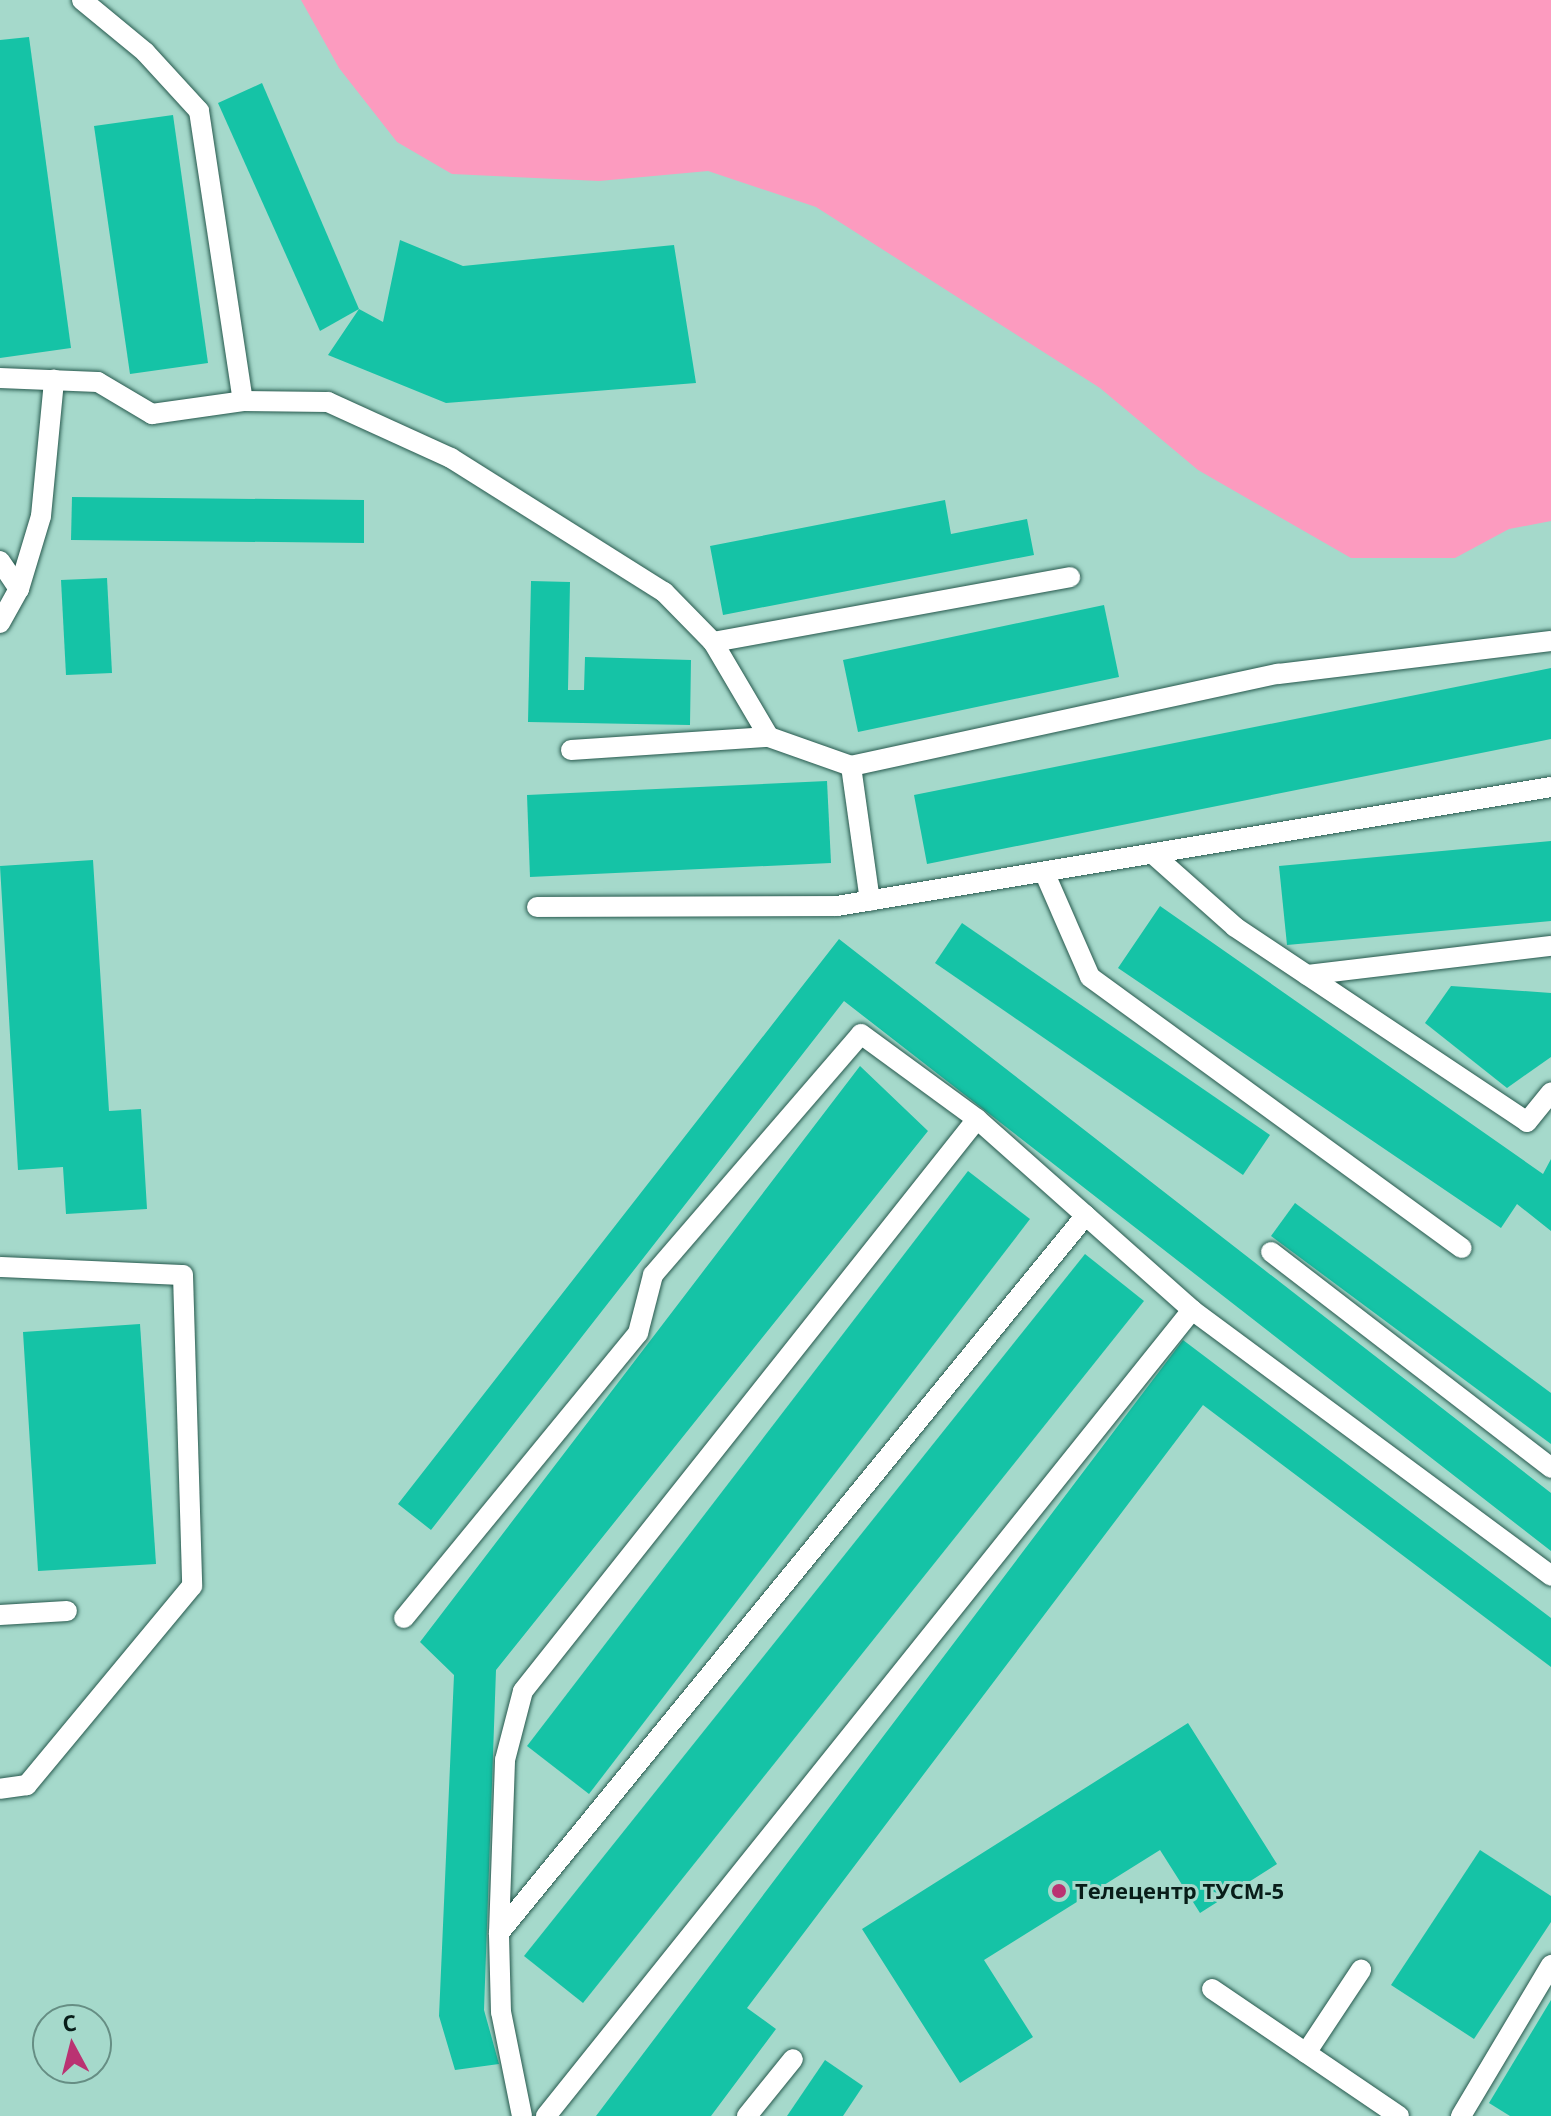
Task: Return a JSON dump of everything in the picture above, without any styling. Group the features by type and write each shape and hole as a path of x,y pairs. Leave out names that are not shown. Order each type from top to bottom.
{"lane":[{"path":"82,0 145,52 199,111 243,401"},
{"path":"0,378 98,382 152,414 243,401 328,402 451,458 664,592 713,642 769,737"},
{"path":"0,623 19,589 41,516 54,380"},
{"path":"0,561 19,589"},
{"path":"713,642 1070,577"},
{"path":"571,750 769,737 851,766 1278,674 1551,641"},
{"path":"851,766 870,901"},
{"path":"537,907 870,901 1551,787"},
{"path":"1154,855 1235,927 1527,1122 1551,1092"},
{"path":"1045,874 1090,977 1462,1248"},
{"path":"1307,975 1551,946"},
{"path":"404,1618 638,1333 653,1275 861,1034 977,1119 1192,1310 1551,1576"},
{"path":"522,2116 501,2012 499,1933 505,1760 523,1691 977,1119"},
{"path":"499,1933 1086,1215"},
{"path":"1271,1252 1551,1468"},
{"path":"0,1267 183,1275 192,1586 27,1785 0,1789"},
{"path":"546,2116 1192,1310"},
{"path":"0,1615 67,1611"},
{"path":"1461,2116 1551,1965"},
{"path":"1306,2053 1361,1970"},
{"path":"1212,1989 1399,2116"},
{"path":"747,2116 793,2059"}],"shaded area":[{"path":"301,0 1551,0 1551,521 1509,529 1455,558 1351,558 1198,470 1100,388 816,207 708,171 599,181 452,174 397,142 339,68"}],"building":[{"path":"29,37 71,348 0,358 0,40"},
{"path":"262,83 359,309 320,331 218,103"},
{"path":"173,115 208,363 130,374 94,126"},
{"path":"400,240 463,266 674,245 696,383 446,403 328,355 359,309 383,322"},
{"path":"72,497 364,500 364,543 71,540"},
{"path":"945,500 951,534 1027,519 1034,555 723,615 710,546"},
{"path":"107,578 112,673 66,675 61,580"},
{"path":"531,581 570,582 568,690 584,690 585,657 691,660 690,725 528,722"},
{"path":"1104,605 1119,677 858,732 843,660"},
{"path":"1551,668 1551,739 927,864 914,795"},
{"path":"827,781 831,863 530,877 527,795"},
{"path":"1551,841 1551,921 1287,945 1279,866"},
{"path":"93,860 109,1111 141,1109 147,1209 66,1214 63,1167 18,1170 0,866"},
{"path":"1160,906 1543,1174 1551,1159 1551,1231 1517,1204 1501,1228 1118,968"},
{"path":"962,923 1270,1135 1243,1175 935,963"},
{"path":"839,939 1551,1493 1551,1551 844,1001 431,1530 398,1504"},
{"path":"1451,986 1551,993 1551,1057 1507,1088 1425,1023"},
{"path":"860,1066 928,1131 496,1670 484,2010 499,2064 455,2070 439,2016 454,1675 420,1642"},
{"path":"968,1171 1030,1219 589,1794 527,1746"},
{"path":"1295,1203 1551,1393 1551,1444 1271,1236"},
{"path":"1085,1254 1144,1301 583,2003 524,1956"},
{"path":"140,1324 156,1564 38,1571 23,1332"},
{"path":"1183,1340 1551,1618 1551,1667 1203,1405 747,2008 776,2029 711,2116 596,2116"},
{"path":"1188,1723 1277,1864 1200,1913 1160,1850 984,1960 1033,2037 960,2083 862,1929"},
{"path":"1480,1850 1551,1896 1551,1922 1474,2039 1391,1985"},
{"path":"1551,2000 1551,2116 1510,2116 1489,2103"},
{"path":"825,2060 863,2086 843,2116 787,2116"}],"place":[{"name":"Телецентр ТУСМ-5","path":"1059,1891"}]}
